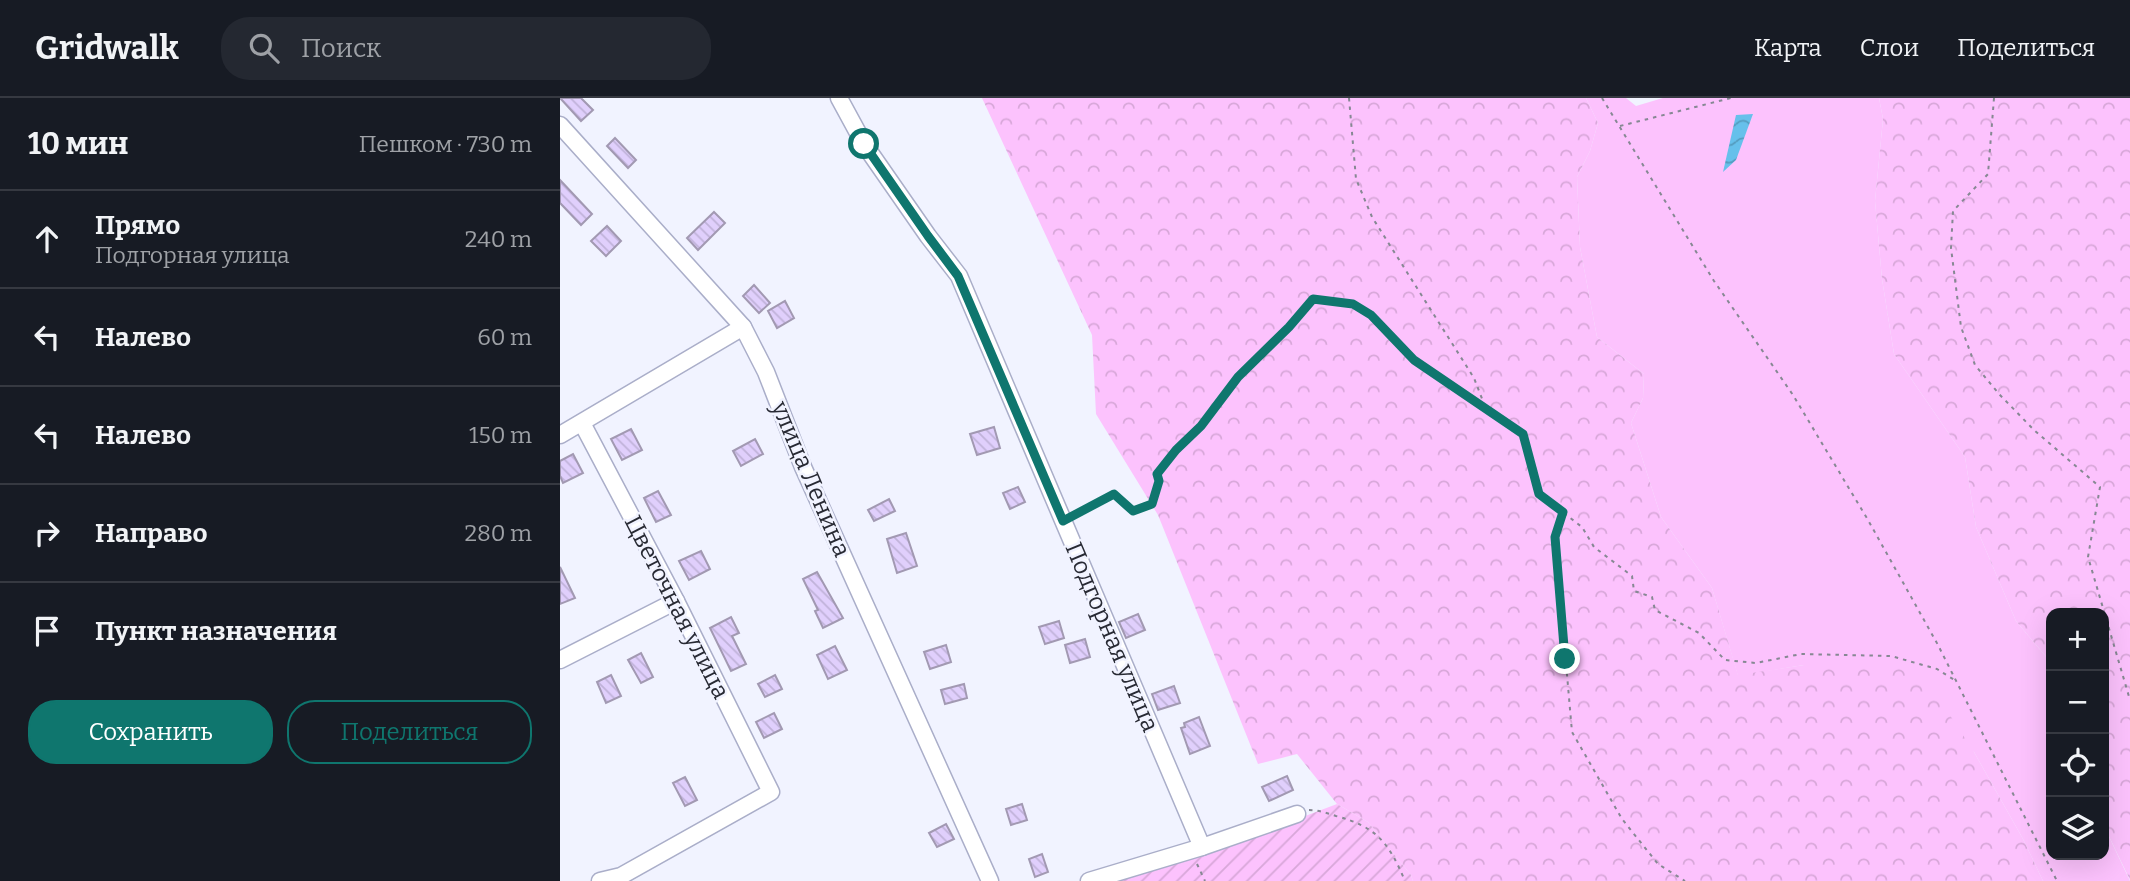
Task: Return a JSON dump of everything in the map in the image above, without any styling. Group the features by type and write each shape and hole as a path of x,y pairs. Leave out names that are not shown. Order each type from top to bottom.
{"street":[{"name":"Подгорная улица","path":"839,98 864,144 958,276 1063,521 1197,848"},
{"name":"улица Ленина","path":"560,125 743,327 766,372 803,467 990,881"},
{"path":"568,426 743,327"},
{"name":"Цветочная улица","path":"568,426 676,601 771,792 621,876 600,881"},
{"path":"560,660 676,601"},
{"path":"1089,881 1297,814"}],"path":[{"path":"1349,98 1356,179 1371,216 1475,378 1486,409"},
{"path":"1602,98 1714,281 1793,395 1868,520 1956,681 2057,881"},
{"path":"1619,126 1731,98"},
{"path":"1994,98 1987,174 1953,211 1951,248 1961,327 1975,365 1999,394 2034,430 2100,487 2088,556 2130,700"},
{"path":"1063,521 1114,494 1133,511 1152,504 1159,481 1157,474 1176,450 1201,426 1238,377 1289,327 1313,299 1353,304 1371,315 1414,360 1523,434 1539,494 1582,527 1594,547 1632,576 1634,591 1652,597 1655,610 1699,633 1725,660 1756,663 1801,654 1891,656 1937,669 1956,681"},
{"path":"1563,512 1555,537 1572,732 1622,819 1658,864 1685,881"},
{"path":"1297,814 1311,809 1368,827 1394,855 1405,881"},
{"path":"1197,848 1205,881"}],"green space":[{"path":"982,98 1586,98 1598,123 1590,151 1577,177 1580,247 1597,337 1644,374 1643,398 1631,423 1661,517 1712,588 1738,675 1804,665 1875,664 1905,667 1936,694 1974,752 2023,839 2043,881 1413,881 1368,822 1337,804 1297,754 1258,764 1158,515 1096,414 1092,335"},
{"path":"1586,98 1626,98 1636,106 1663,98 1879,98 1883,119 1875,201 1882,279 1894,354 1965,457 1976,527 2016,621 2046,657 2046,860 2109,860 2109,837 2130,881 2043,881 2023,839 1974,752 1804,665 1738,676 1712,588 1661,517 1631,423 1643,398 1644,374 1597,337 1580,247 1577,177 1590,151 1598,123"},
{"path":"1879,98 2130,98 2130,880 2109,836 2109,608 2046,608 2046,657 2016,621 1976,527 1965,457 1894,354 1882,279 1875,201 1883,119"},
{"path":"1337,804 1368,822 1413,881 1104,881 1292,821"}],"water":[{"path":"1753,114 1736,160 1723,172 1736,115"}],"building":[{"path":"560,98 581,98 593,110 581,121"},
{"path":"615,138 636,160 628,168 607,146"},
{"path":"560,180 592,214 581,225 560,203"},
{"path":"714,212 725,223 698,250 687,238"},
{"path":"607,226 621,241 606,256 591,241"},
{"path":"754,285 770,303 759,313 743,296"},
{"path":"785,301 794,318 777,328 768,311"},
{"path":"994,427 1000,448 977,455 970,434"},
{"path":"631,429 642,450 622,460 611,439"},
{"path":"755,439 763,454 741,466 733,451"},
{"path":"573,454 583,473 563,483 560,461"},
{"path":"1018,487 1025,502 1010,509 1003,493"},
{"path":"658,491 671,515 656,522 644,498"},
{"path":"889,499 895,511 874,521 868,510"},
{"path":"906,533 917,566 897,573 887,539"},
{"path":"701,551 710,569 689,580 679,561"},
{"path":"560,567 575,598 560,604"},
{"path":"817,572 843,618 823,628 815,611 818,610 803,579"},
{"path":"1138,614 1145,630 1126,638 1119,622"},
{"path":"731,617 739,633 732,636 746,664 731,671 710,628"},
{"path":"1059,621 1064,638 1045,644 1039,627"},
{"path":"1085,639 1090,657 1070,663 1065,645"},
{"path":"946,645 951,662 930,669 924,652"},
{"path":"835,646 847,670 828,679 817,655"},
{"path":"641,653 653,677 641,683 628,660"},
{"path":"611,675 621,696 606,703 597,682"},
{"path":"775,675 782,689 765,697 758,684"},
{"path":"964,684 967,698 945,704 941,690"},
{"path":"1174,686 1180,703 1158,710 1152,694"},
{"path":"774,713 782,729 764,738 756,722"},
{"path":"1199,717 1210,746 1190,754 1181,728 1185,727 1184,723"},
{"path":"1287,776 1293,790 1269,801 1262,787"},
{"path":"685,777 697,800 685,806 673,783"},
{"path":"1022,804 1027,820 1011,825 1006,809"},
{"path":"946,824 954,839 937,847 929,833"},
{"path":"1042,854 1048,872 1035,877 1029,859"}],"route":[{"path":"864,144 958,276 1063,521 1114,494 1133,511 1152,504 1159,481 1157,474 1176,450 1201,426 1238,377 1289,327 1313,299 1353,304 1371,315 1414,360 1523,434 1539,494 1563,512 1555,537 1565,659"}]}
